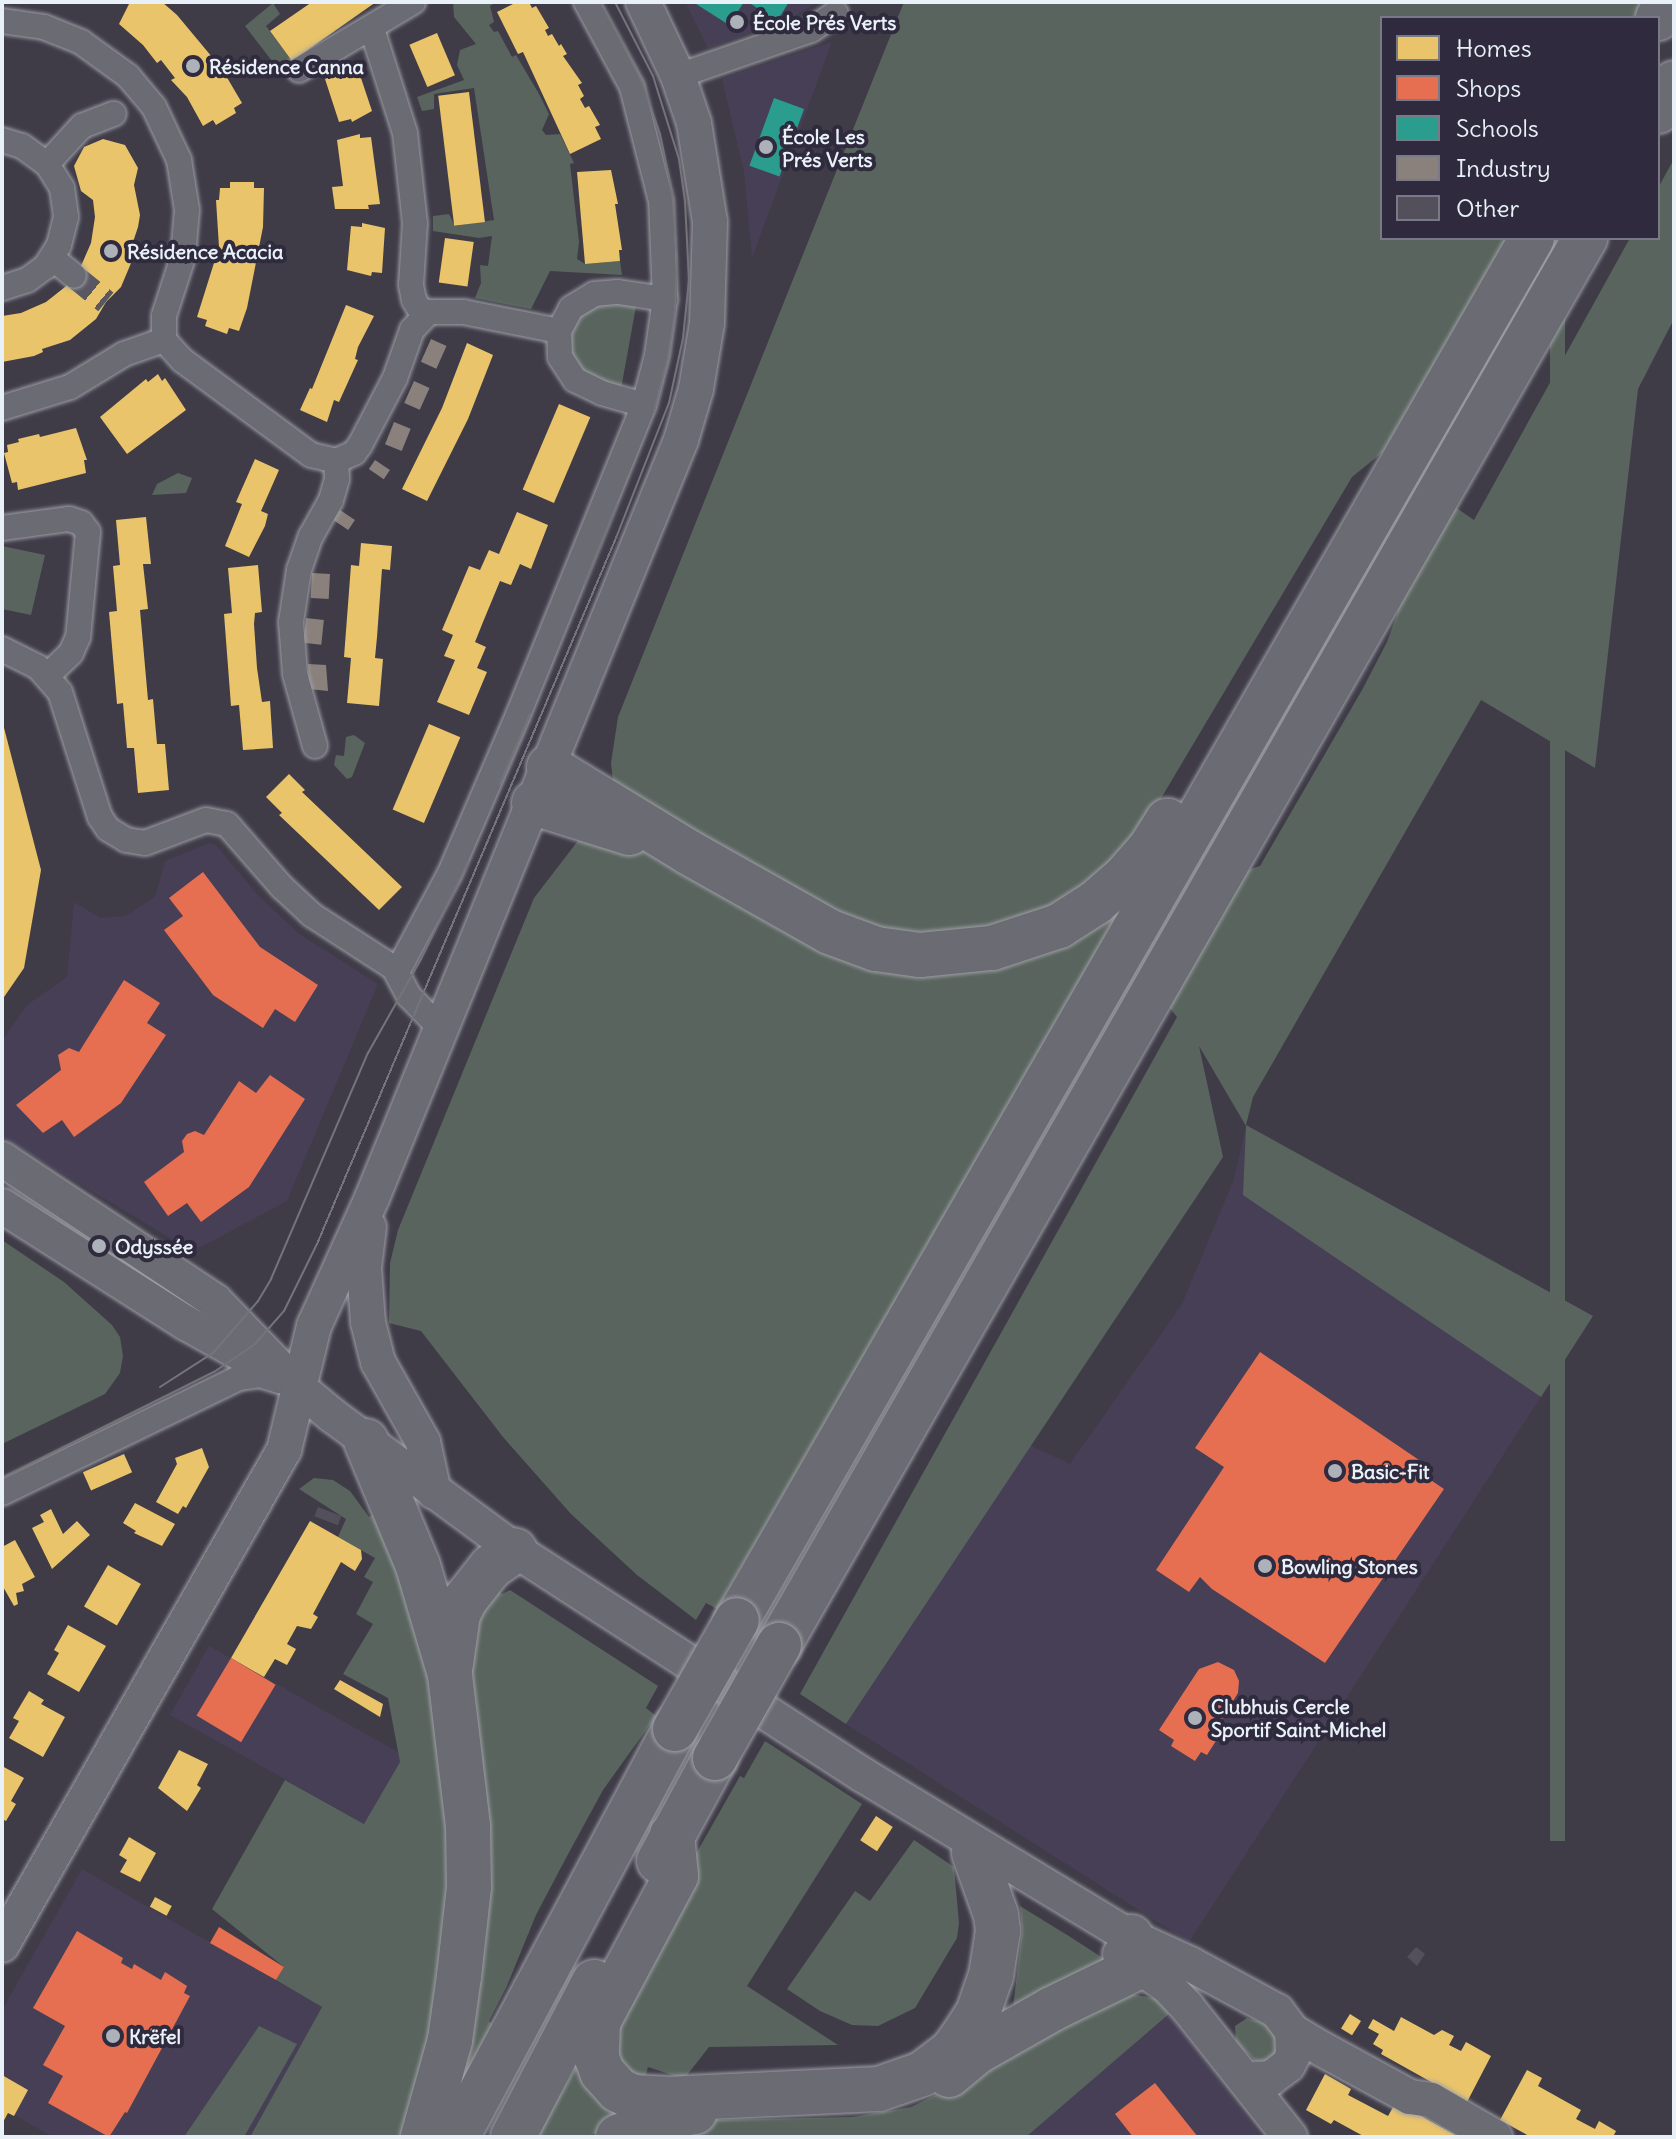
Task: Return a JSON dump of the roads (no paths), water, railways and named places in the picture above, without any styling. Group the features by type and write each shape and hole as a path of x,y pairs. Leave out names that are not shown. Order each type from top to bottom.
{"highway":[{"path":"1660,108 1674,83"},
{"path":"457,2137 675,1729 1531,240"},
{"path":"513,2137 715,1758 1584,240"},
{"path":"541,785 688,852 854,942 920,955 967,953 1036,936 1077,915 1125,877 1151,847 1173,812 1214,787"},
{"path":"366,1441 418,1566 450,1675 468,1826 469,1887 450,2040 435,2104 423,2137"},
{"path":"450,1675 458,1614 485,1573 515,1550"},
{"path":"672,1835 676,1876 598,2022 597,2058 602,2072 618,2090 633,2097 666,2099 857,2091 879,2089 922,2074 952,2051 961,2039 978,2013 991,1976 997,1939 996,1915 974,1853"},
{"path":"618,2137 642,2126 684,2114 747,2107 815,2109 886,2103 914,2095 1052,2009 1145,1963"}],"main road":[{"path":"2,1945 284,1450 297,1386 314,1326 372,1198 670,469 696,389 707,323 710,222 694,123 678,76 643,2"},
{"path":"2,1159 215,1301 297,1386 366,1441 515,1550 915,1808 1145,1963 1221,2046 1290,2137"},
{"path":"372,1198 364,1268 368,1322 378,1362 423,1442 434,1492"},
{"path":"2,1206 186,1323 297,1386"},
{"path":"915,1808 1019,1889 1145,1963 1261,2002 1277,2011 1292,2031 1410,2097 1431,2100 1495,2137"},
{"path":"1221,2046 1225,2023 1232,2013 1240,2006 1261,2002"},
{"path":"1248,2079 1271,2078 1288,2065 1293,2055 1292,2031"}],"street":[{"path":"299,70 413,2"},
{"path":"397,972 450,873 644,405 665,299 664,221 640,113 626,74 586,2"},
{"path":"678,76 811,30 836,13"},
{"path":"2,21 44,27 98,51 142,91 169,134 182,172 187,224 183,257 164,316 164,340 182,360 311,455 336,461 354,453 395,378 412,330 423,315 435,310 455,311 559,331"},
{"path":"372,29 405,133 415,223 411,285 414,300 423,315"},
{"path":"47,164 82,126 114,114"},
{"path":"2,140 22,146 47,164 55,175 65,203 64,232 52,258 27,280 2,288"},
{"path":"52,258 74,276"},
{"path":"644,405 602,393 575,380 560,357 559,331 571,308 594,294 618,292 665,299"},
{"path":"2,408 70,387 124,354 164,340"},
{"path":"315,746 295,674 291,622 299,570 311,536 331,500 337,479 336,461"},
{"path":"2,528 69,519 81,523 88,532 78,637 71,653 47,676"},
{"path":"2,649 28,660 47,676 66,702 100,817 108,829 126,840 145,843 197,822 222,821 240,836 282,887 312,915 397,972 409,996 441,1029"},
{"path":"2,1493 239,1378 260,1375 297,1386"}],"tunnel":[{"path":"74,276 106,302"}],"tram line":[{"path":"601,2 642,82 660,134 672,192 677,258 675,311 668,357 654,411"},
{"path":"2,1478 214,1372 255,1344 284,1311 317,1244 616,538 669,403 683,338 689,280 685,201 679,159 653,76 615,2"},
{"path":"584,585 617,504"},
{"path":"500,784 530,714"},
{"path":"160,1387 213,1353 258,1301 271,1279 368,1053 421,959 468,862"}],"place":[{"name":"École Prés Verts","path":"737,22"},
{"name":"Résidence Canna","path":"193,66"},
{"name":"École Les Prés Verts","path":"766,147"},
{"name":"Résidence Acacia","path":"111,251"},
{"name":"Odyssée","path":"99,1246"},
{"name":"Basic-Fit","path":"1335,1471"},
{"name":"Bowling Stones","path":"1265,1566"},
{"name":"Clubhuis Cercle Sportif Saint-Michel","path":"1195,1718"},
{"name":"Krëfel","path":"113,2036"}]}
